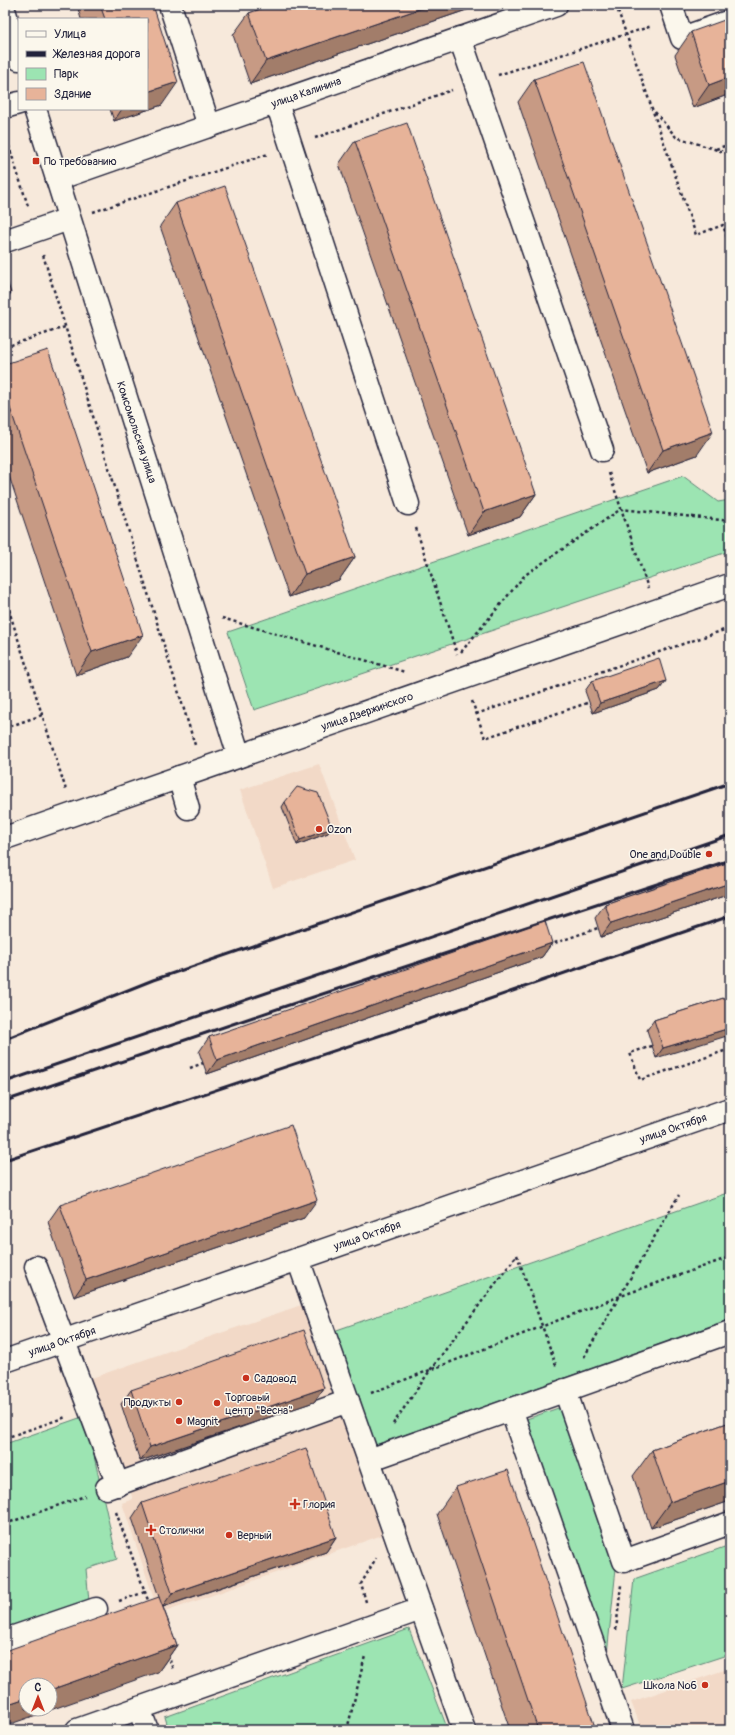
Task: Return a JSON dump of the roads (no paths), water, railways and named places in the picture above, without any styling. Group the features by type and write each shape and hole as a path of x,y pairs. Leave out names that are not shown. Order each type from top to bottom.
{"street":[{"path":"170,5 209,126"},
{"name":"улица Калинина","path":"57,179 556,5"},
{"path":"673,12 682,38 730,21"},
{"path":"5,13 18,56"},
{"path":"460,38 602,450"},
{"path":"277,102 408,504"},
{"path":"5,107 18,103"},
{"name":"Комсомольская улица","path":"35,110 239,756"},
{"path":"6,239 36,231 69,219"},
{"name":"улица Дзержинского","path":"5,838 730,585"},
{"path":"179,778 188,808"},
{"name":"улица Октября","path":"5,1361 730,1108"},
{"path":"298,1259 464,1730"},
{"path":"36,1267 89,1408 113,1486 348,1401"},
{"path":"369,1460 730,1332"},
{"path":"564,1390 624,1561 730,1523"},
{"path":"511,1409 623,1730"},
{"path":"5,1640 96,1609"},
{"path":"77,1730 421,1609"},
{"path":"139,1708 147,1730"}],"railway":[{"path":"5,1039 153,980 730,783"},
{"path":"5,1082 730,835"},
{"path":"5,1101 286,1006 730,860"},
{"path":"5,1160 481,1002 730,916"}],"place":[{"name":"По требованию","path":"36,161"},
{"name":"Ozon","path":"319,829"},
{"name":"One and Double","path":"709,854"},
{"name":"Садовод","path":"246,1378"},
{"name":"Продукты","path":"179,1402"},
{"name":"Торговый центр \"Весна\"","path":"217,1403"},
{"name":"Magnit","path":"179,1421"},
{"name":"Глория","path":"295,1504"},
{"name":"Столички","path":"151,1530"},
{"name":"Верный","path":"229,1535"},
{"name":"Школа №6","path":"705,1685"}]}
